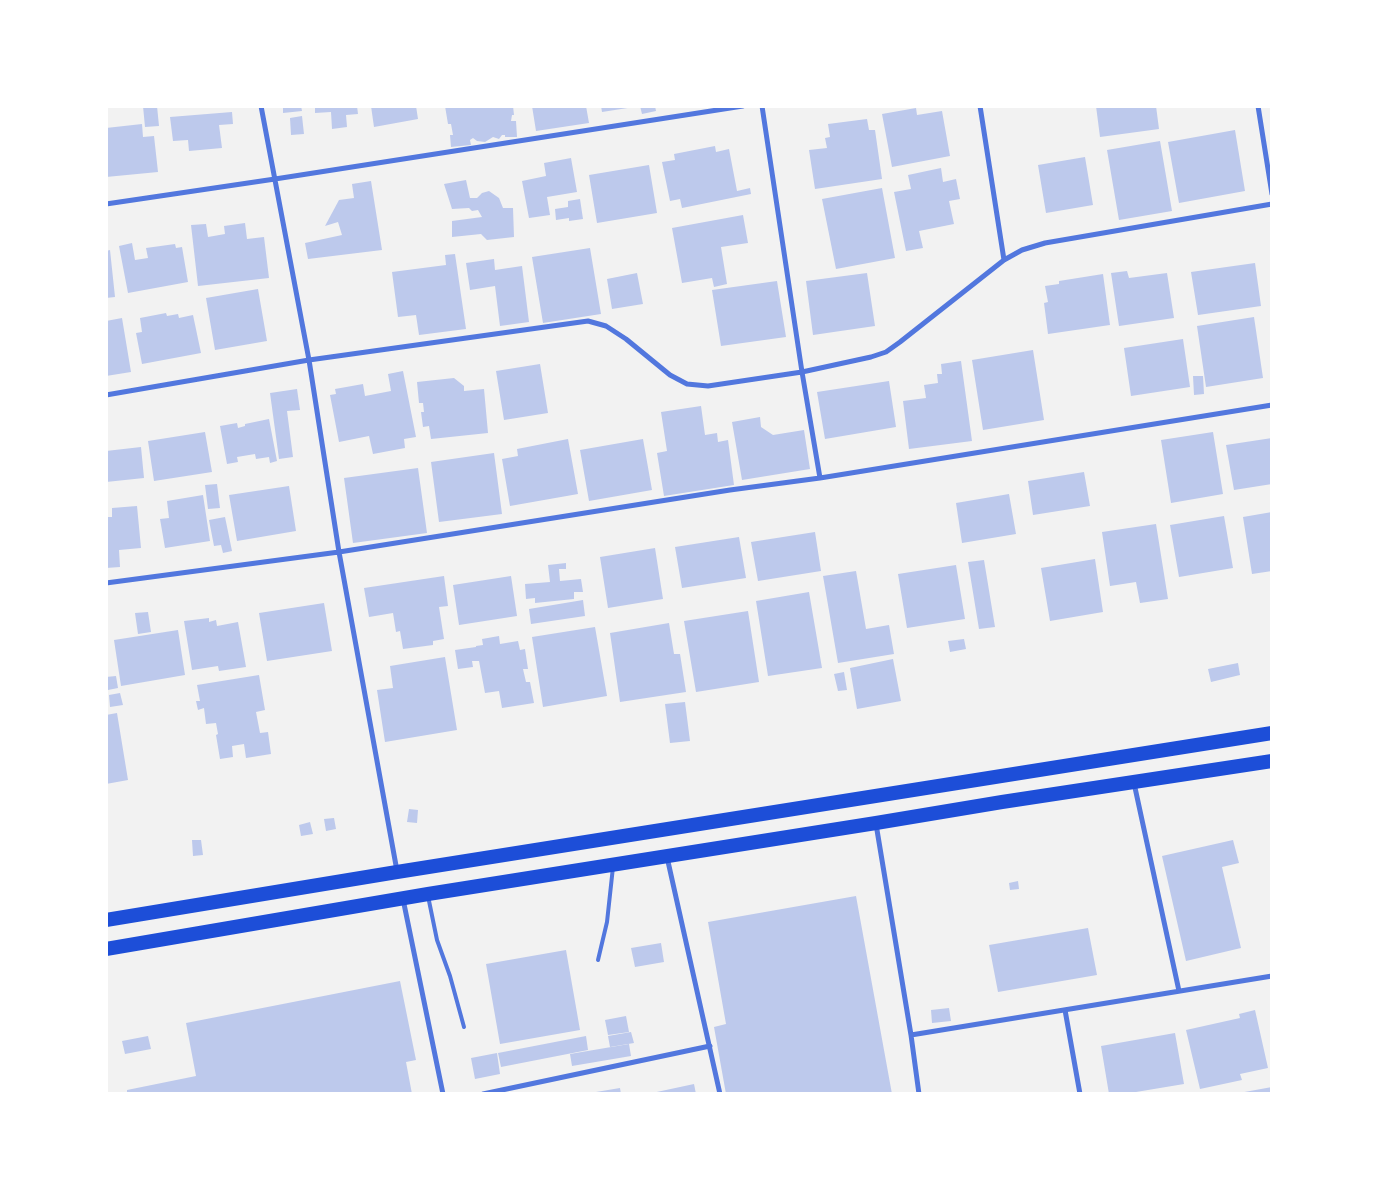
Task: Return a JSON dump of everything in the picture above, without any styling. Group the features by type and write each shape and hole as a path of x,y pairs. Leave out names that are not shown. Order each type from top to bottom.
{"highway":[{"path":"106,920 1272,732"},
{"path":"106,949 428,894 1002,802 1272,761"}],"street":[{"path":"261,106 309,360 339,552 397,872"},
{"path":"106,204 743,106"},
{"path":"762,106 820,478"},
{"path":"980,106 1004,260"},
{"path":"1258,106 1272,194"},
{"path":"106,394 309,360 588,321 606,326 620,334 670,375 687,384 708,386 802,372 886,352 1004,260 1022,250 1045,243 1272,204"},
{"path":"106,583 339,552 730,490 820,478 1272,405"},
{"path":"1134,783 1178,991"},
{"path":"876,823 919,1094"},
{"path":"667,857 720,1094"},
{"path":"402,899 443,1094"},
{"path":"911,1035 1272,976"},
{"path":"1065,1010 1080,1094"},
{"path":"483,1094 710,1046"}],"lane":[{"path":"598,960 607,922 613,865"},
{"path":"428,894 437,940 450,976 464,1027"}],"building":[{"path":"143,106 157,106 159,126 145,127"},
{"path":"283,106 301,106 302,111 283,113"},
{"path":"315,106 357,106 358,114 346,115 347,127 332,129 331,112 315,113"},
{"path":"371,106 416,106 418,119 374,127"},
{"path":"445,106 513,106 514,115 512,115 511,121 516,121 517,137 505,137 505,135 502,135 499,139 493,137 485,142 477,141 473,138 470,140 471,145 451,147 450,135 453,135 451,124 448,124"},
{"path":"532,106 586,106 589,123 536,131"},
{"path":"601,106 634,106 634,107 602,112"},
{"path":"640,106 655,106 656,111 642,114"},
{"path":"1096,106 1156,106 1159,129 1100,137"},
{"path":"916,108 917,115 942,111 950,156 892,167 882,114"},
{"path":"232,112 233,124 219,125 222,148 189,151 188,140 173,141 170,117"},
{"path":"302,116 304,134 291,135 290,118"},
{"path":"867,119 869,130 875,130 882,179 815,189 809,150 827,148 825,138 830,137 828,124"},
{"path":"142,124 143,137 154,136 158,172 106,177 106,128"},
{"path":"1235,130 1245,191 1179,203 1168,142"},
{"path":"1160,141 1172,211 1119,220 1107,150"},
{"path":"715,146 716,152 729,149 737,191 750,188 751,194 682,208 680,199 670,201 662,162 675,160 674,154"},
{"path":"1085,157 1093,205 1046,213 1038,165"},
{"path":"571,158 577,192 547,197 550,215 529,218 522,181 546,176 544,163"},
{"path":"649,165 657,213 597,223 589,175"},
{"path":"941,168 943,182 956,179 960,199 949,201 954,224 919,231 923,248 906,251 894,192 911,189 908,175"},
{"path":"466,180 470,198 477,198 482,193 489,191 499,198 503,208 513,208 514,237 487,240 481,234 452,237 452,221 482,217 478,210 472,211 469,208 452,209 444,184"},
{"path":"371,181 382,250 308,259 305,243 342,235 338,222 325,226 339,200 354,198 352,184"},
{"path":"882,188 895,258 836,269 822,199"},
{"path":"580,199 583,219 569,221 569,218 556,220 555,209 568,207 568,201"},
{"path":"743,215 748,243 721,247 727,284 714,287 712,278 682,283 672,228"},
{"path":"245,223 247,239 264,237 269,278 198,286 191,225 206,224 208,237 225,234 224,226"},
{"path":"132,243 135,260 148,258 146,248 175,244 176,248 182,247 188,282 128,293 119,246"},
{"path":"590,248 601,314 543,323 532,257"},
{"path":"110,250 115,297 106,298 106,251"},
{"path":"455,254 466,329 419,335 416,315 398,317 392,272 446,265 445,255"},
{"path":"494,259 495,270 522,266 529,322 500,326 495,286 470,290 466,263"},
{"path":"1255,263 1261,306 1198,315 1191,272"},
{"path":"1127,271 1129,278 1167,273 1174,318 1119,326 1111,273"},
{"path":"637,273 643,304 612,309 607,279"},
{"path":"867,273 875,326 813,335 806,281"},
{"path":"1103,274 1110,325 1048,334 1044,303 1048,302 1045,286 1059,284 1059,281"},
{"path":"777,281 786,337 721,346 712,290"},
{"path":"258,289 267,341 215,350 206,298"},
{"path":"166,313 167,316 178,314 179,318 193,315 201,353 142,364 136,333 142,332 140,318"},
{"path":"1254,317 1263,378 1206,387 1197,326"},
{"path":"122,318 131,372 106,376 106,321"},
{"path":"1183,339 1190,387 1131,396 1124,348"},
{"path":"1033,350 1044,420 983,430 972,360"},
{"path":"961,361 972,441 909,449 903,401 926,398 924,385 938,383 937,374 942,374 941,364"},
{"path":"540,364 548,413 504,420 496,371"},
{"path":"403,371 416,437 404,439 405,448 373,454 369,436 339,442 330,395 336,394 335,389 363,384 365,396 391,391 388,374"},
{"path":"1193,376 1203,376 1204,394 1194,395"},
{"path":"454,378 464,386 464,391 484,389 488,433 431,439 429,426 423,427 421,412 424,412 423,403 419,403 417,382"},
{"path":"889,381 896,427 825,439 817,392"},
{"path":"297,389 300,410 287,411 293,457 279,459 270,393"},
{"path":"701,406 705,435 717,433 718,442 728,440 734,485 664,496 657,453 667,451 661,412"},
{"path":"760,417 761,427 773,435 804,430 810,469 742,480 732,422"},
{"path":"269,419 277,461 270,463 269,457 256,459 255,454 237,457 238,462 227,464 220,426 237,423 238,428 245,426 245,424"},
{"path":"205,432 212,472 154,481 148,441"},
{"path":"1213,432 1223,494 1171,503 1161,440"},
{"path":"1272,438 1272,484 1234,490 1226,445"},
{"path":"568,439 578,494 510,506 502,459 518,456 517,449"},
{"path":"643,439 652,490 589,501 580,450"},
{"path":"141,447 144,478 106,482 106,451"},
{"path":"494,453 502,514 439,522 431,462"},
{"path":"418,468 427,533 353,543 344,478"},
{"path":"1084,472 1090,506 1033,515 1028,481"},
{"path":"217,484 220,508 208,509 205,485"},
{"path":"289,486 296,531 237,541 229,495"},
{"path":"1009,494 1016,534 962,543 956,503"},
{"path":"203,495 210,541 165,548 160,519 169,518 167,501"},
{"path":"137,506 141,548 119,550 120,567 106,568 106,517 112,517 112,508"},
{"path":"1272,512 1272,571 1252,574 1243,517"},
{"path":"1224,516 1233,568 1179,577 1170,525"},
{"path":"225,517 232,551 223,553 221,545 214,546 209,520"},
{"path":"1156,524 1168,599 1140,603 1136,582 1110,586 1102,532"},
{"path":"815,532 821,571 758,581 751,542"},
{"path":"739,537 746,578 682,588 675,547"},
{"path":"655,548 663,599 608,608 600,557"},
{"path":"1095,559 1103,612 1050,621 1041,568"},
{"path":"984,560 995,627 979,629 968,562"},
{"path":"566,563 566,569 559,569 560,581 581,579 583,592 574,592 574,599 535,603 535,598 526,599 525,584 550,582 548,565"},
{"path":"956,565 965,619 907,628 898,574"},
{"path":"856,571 866,629 889,625 894,654 838,663 823,576"},
{"path":"444,576 448,606 439,607 444,639 433,641 433,645 403,649 400,631 396,632 393,613 369,617 364,588"},
{"path":"511,576 517,616 459,625 453,585"},
{"path":"809,592 822,668 768,676 756,601"},
{"path":"583,600 585,616 531,624 529,609"},
{"path":"324,603 332,651 267,661 259,613"},
{"path":"748,611 759,682 696,692 684,621"},
{"path":"148,612 151,632 138,634 135,613"},
{"path":"209,618 209,622 216,620 217,626 238,622 246,667 219,671 218,666 192,670 184,621"},
{"path":"669,623 674,654 680,654 686,692 620,702 610,633"},
{"path":"595,627 607,696 543,707 532,637"},
{"path":"178,630 185,675 121,686 114,640"},
{"path":"499,636 500,644 518,641 520,650 525,649 528,669 523,669 526,682 530,682 534,703 502,708 499,691 485,693 479,661 472,661 473,667 458,669 455,650 483,645 482,639"},
{"path":"964,639 966,649 950,652 948,641"},
{"path":"445,657 457,730 385,742 377,690 393,688 390,666"},
{"path":"893,659 901,701 857,709 850,668"},
{"path":"1238,663 1240,675 1211,682 1208,669"},
{"path":"844,672 847,690 838,691 834,674"},
{"path":"259,675 265,710 256,712 260,733 268,732 271,754 246,758 244,744 232,746 233,757 220,759 216,723 206,724 204,708 198,710 196,701 200,701 197,685"},
{"path":"116,676 118,688 108,690 106,677"},
{"path":"120,693 123,705 110,707 109,695"},
{"path":"685,702 690,741 670,743 665,704"},
{"path":"117,713 128,780 106,784 106,715"},
{"path":"409,809 418,810 417,823 407,822"},
{"path":"334,818 336,829 326,831 324,819"},
{"path":"310,822 313,834 301,836 299,825"},
{"path":"192,840 201,840 203,855 193,856"},
{"path":"1233,840 1239,863 1222,867 1241,948 1186,961 1162,856"},
{"path":"1018,881 1019,889 1010,890 1009,883"},
{"path":"856,896 892,1094 726,1094 714,1027 726,1024 708,922"},
{"path":"1088,928 1097,975 998,992 989,945"},
{"path":"661,943 664,962 635,967 631,948"},
{"path":"566,950 580,1030 500,1044 486,964"},
{"path":"400,981 416,1060 406,1062 412,1094 127,1094 127,1090 196,1076 186,1023"},
{"path":"949,1008 951,1021 932,1023 931,1010"},
{"path":"1255,1010 1268,1068 1240,1074 1242,1080 1200,1089 1186,1030 1240,1018 1239,1014"},
{"path":"626,1016 629,1032 608,1035 605,1020"},
{"path":"631,1032 634,1043 610,1047 608,1036"},
{"path":"1175,1033 1184,1084 1124,1094 1109,1094 1101,1046"},
{"path":"148,1036 151,1049 125,1054 122,1041"},
{"path":"586,1036 588,1050 501,1067 498,1053"},
{"path":"629,1044 631,1056 572,1066 570,1054"},
{"path":"497,1053 500,1074 475,1079 471,1058"},
{"path":"694,1084 696,1094 652,1094 652,1093"},
{"path":"1272,1087 1272,1094 1239,1094 1239,1093"},
{"path":"620,1088 621,1094 590,1094 590,1093"}]}
